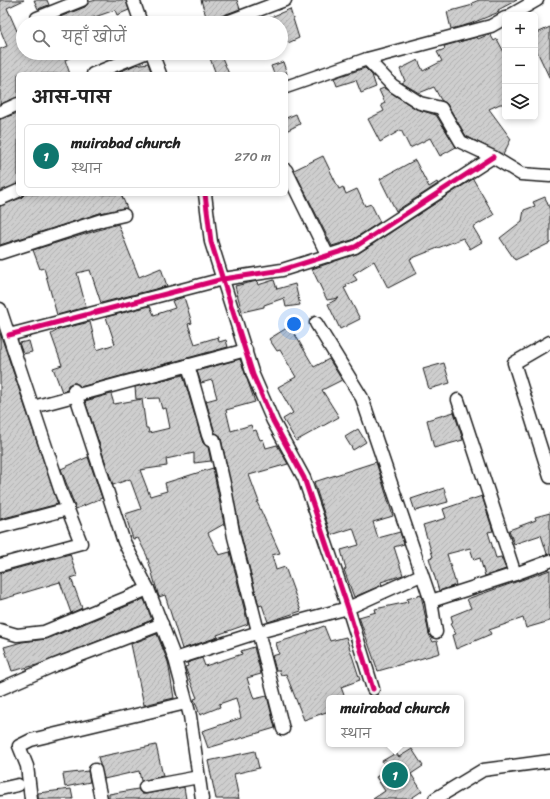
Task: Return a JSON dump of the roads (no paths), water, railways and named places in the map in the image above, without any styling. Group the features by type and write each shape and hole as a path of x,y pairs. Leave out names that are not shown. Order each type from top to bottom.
{"street":[{"path":"42,16 82,0"},
{"path":"133,0 139,16"},
{"path":"243,16 285,0"},
{"path":"516,12 537,0"},
{"path":"288,86 367,59 491,26 502,20"},
{"path":"367,59 392,85 420,103 441,108 461,142 493,157 521,174 550,176"},
{"path":"98,72 128,60"},
{"path":"155,60 159,72"},
{"path":"0,112 16,105"},
{"path":"9,335 223,279 282,270 355,247 493,157"},
{"path":"288,174 328,256"},
{"path":"0,199 16,192"},
{"path":"205,196 211,242 253,375 273,421 304,478 374,689"},
{"path":"0,253 102,220 124,215"},
{"path":"0,310 81,543 0,565"},
{"path":"316,323 362,398 395,491 421,575 431,601 436,632"},
{"path":"550,342 514,363 550,477"},
{"path":"34,407 74,392 246,350"},
{"path":"188,365 208,435 210,440 214,440 234,537 283,729"},
{"path":"74,392 124,542 148,589 175,659 190,716 202,799"},
{"path":"458,400 515,574"},
{"path":"0,527 68,509"},
{"path":"431,601 550,561"},
{"path":"175,659 259,632 348,608 421,575"},
{"path":"0,630 17,635 44,632 148,589"},
{"path":"0,689 55,665 162,624"},
{"path":"31,799 27,766 19,746 31,740 186,703"},
{"path":"435,799 484,770 550,761"},
{"path":"95,770 101,799"},
{"path":"145,787 199,777"},
{"path":"0,789 18,785"}],"place":[{"name":"muirabad church","path":"395,775"}]}
